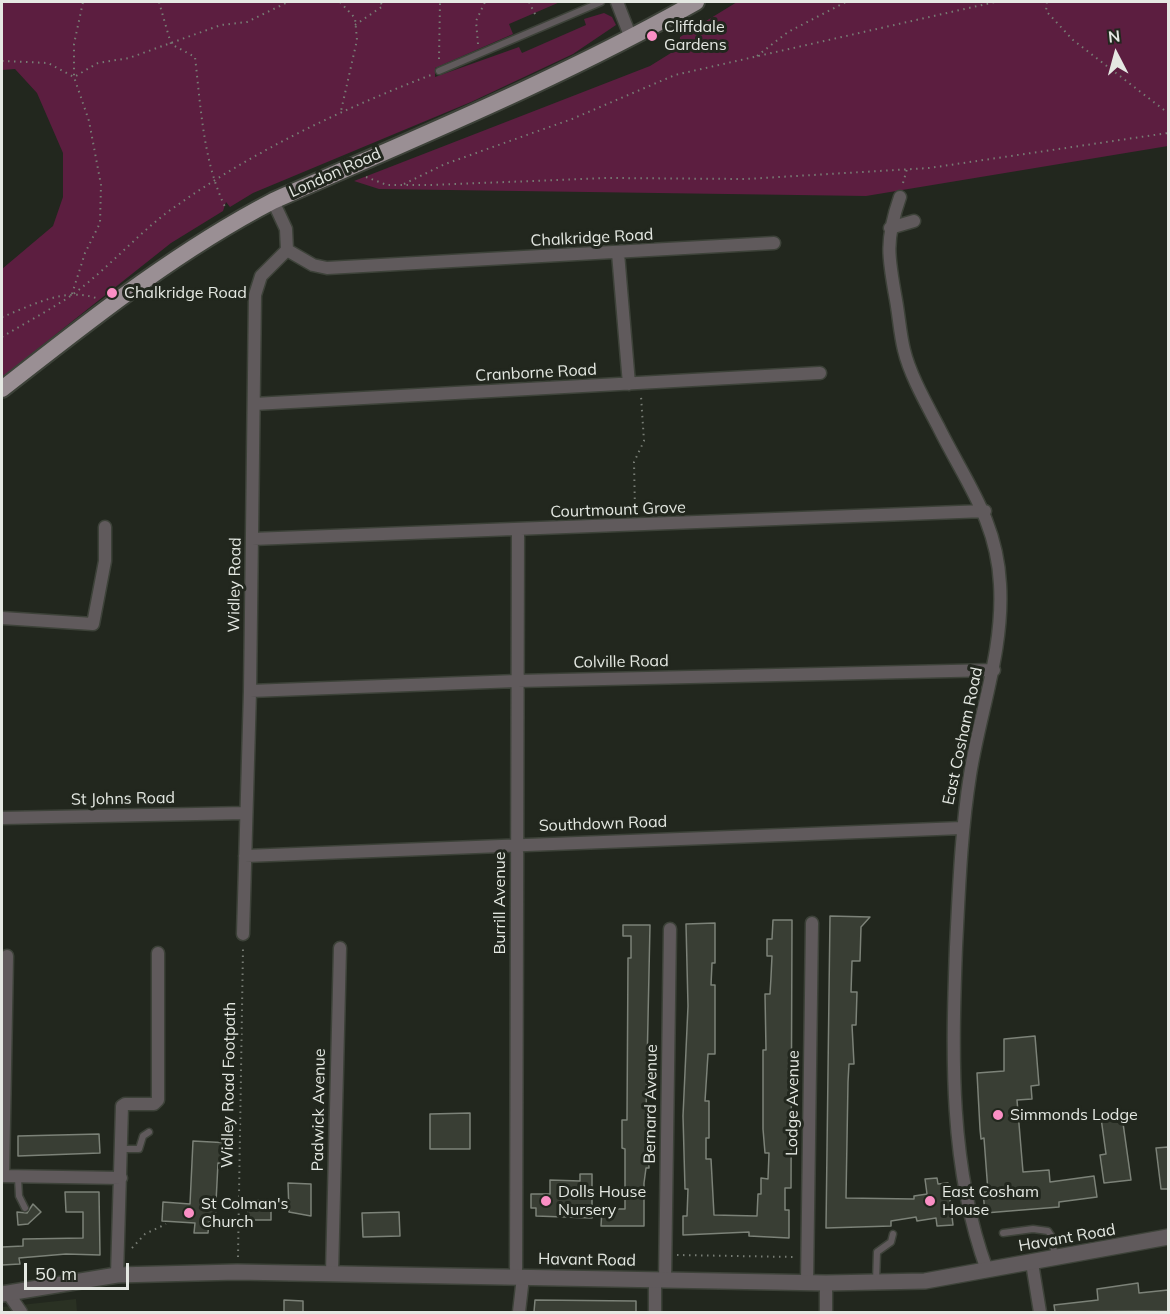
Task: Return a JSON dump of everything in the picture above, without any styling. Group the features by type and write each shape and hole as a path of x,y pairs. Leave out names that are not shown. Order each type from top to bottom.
{"main road":[{"name":"London Road","path":"2,389 188,249 233,222 273,201 523,90 631,38 696,2"}],"street":[{"path":"617,2 631,38"},
{"name":"East Cosham Road","path":"900,197 890,228 888,257 905,353 938,426 985,511 996,546 1000,585 999,637 994,670 974,749 962,828 953,1028 954,1100 959,1148 974,1237 987,1270"},
{"path":"273,201 286,229 287,250"},
{"path":"890,228 914,221"},
{"name":"Chalkridge Road","path":"287,250 313,265 327,268 774,243"},
{"name":"Widley Road","path":"243,934 250,691 255,295 261,276 287,250"},
{"path":"618,253 635,384"},
{"name":"Cranborne Road","path":"254,404 820,373"},
{"name":"Courtmount Grove","path":"252,539 985,511"},
{"path":"2,618 93,624 105,561 105,528"},
{"name":"Burrill Avenue","path":"518,530 519,1312"},
{"name":"Colville Road","path":"250,691 517,681 994,670"},
{"name":"St Johns Road","path":"2,818 245,813"},
{"name":"Southdown Road","path":"245,856 962,828"},
{"name":"Lodge Avenue","path":"807,1283 812,923"},
{"name":"Bernard Avenue","path":"655,1312 665,1255 670,929"},
{"name":"Padwick Avenue","path":"332,1273 340,948"},
{"path":"117,1269 122,1106 154,1104 158,1100 158,953"},
{"path":"7,956 2,1173 6,1178 121,1178"},
{"name":"Havant Road","path":"5,1294 117,1269 826,1284 925,1281 1168,1237"},
{"path":"1032,1263 1040,1312"},
{"path":"826,1284 826,1312"},
{"path":"5,1294 21,1312"}],"lane":[{"path":"439,72 602,2"},
{"path":"121,1149 140,1149 143,1136 149,1132"},
{"path":"18,1178 19,1196 25,1208"},
{"path":"1003,1233 1033,1229 1048,1231 1052,1237 1055,1258"},
{"path":"876,1283 877,1252 891,1242 893,1234"}],"path":[{"path":"72,294 85,253 100,223 101,185 89,121 74,77 74,44 83,2"},
{"path":"159,2 171,44 195,57 205,142 213,182 233,222"},
{"path":"74,77 98,63 129,58 221,25 247,22 288,2"},
{"path":"340,2 355,18 357,40 341,111"},
{"path":"355,25 383,6 380,2"},
{"path":"2,337 72,294 164,215 213,182 277,144 341,111 439,72 440,2"},
{"path":"479,55 476,21 485,2"},
{"path":"529,2 542,27"},
{"path":"755,57 788,32 846,2"},
{"path":"401,185 445,164 572,119 675,75 995,2"},
{"path":"1047,2 1046,11 1073,40 1168,114"},
{"path":"2,61 48,63 74,77"},
{"path":"357,164 364,176 387,185 607,178 746,179 929,168 1168,133"},
{"path":"900,197 907,169"},
{"path":"2,317 60,296 72,294 82,293 112,304"},
{"path":"635,384 644,441 634,462 636,526"},
{"name":"Widley Road Footpath","path":"237,1272 243,934"},
{"path":"117,1269 145,1234 166,1224"},
{"path":"665,1255 808,1258"}],"shaded area":[{"path":"2,2 560,2 509,24 513,34 435,68 435,77 519,47 522,53 586,25 584,19 604,13 612,17 616,25 573,54 471,102 253,193 230,207 226,202 223,211 171,243 2,377 2,269 53,226 63,197 63,153 37,93 15,69 2,70"},
{"path":"737,2 1168,2 1168,146 866,196 379,189 354,181 650,66 679,48 680,37"},
{"path":"76,1299 77,1312 2,1312 2,1307"}],"building":[{"path":"830,916 870,917 861,927 860,961 852,961 851,992 857,992 856,1025 852,1025 854,1064 849,1064 848,1082 846,1198 914,1199 914,1196 927,1194 925,1179 937,1178 938,1184 948,1183 953,1225 937,1226 936,1218 917,1221 916,1217 891,1221 891,1226 826,1228"},
{"path":"773,920 792,920 791,1188 785,1188 785,1210 789,1210 789,1238 749,1236 749,1232 683,1235 683,1216 687,1216 688,1189 685,1189 683,1116 688,1006 686,924 715,923 715,963 712,963 711,985 715,985 715,1054 708,1054 705,1101 709,1101 709,1138 706,1138 706,1159 711,1159 714,1215 757,1216 761,1178 768,1179 769,1153 765,1153 763,1129 763,1050 766,1050 765,994 770,994 772,956 767,956 767,939 772,939"},
{"path":"623,925 650,925 646,1114 649,1168 646,1168 644,1183 644,1226 601,1226 602,1209 625,1209 625,1149 622,1148 622,1120 627,1120 628,958 631,958 631,936 623,936"},
{"name":"Simmonds Lodge","path":"1035,1036 1039,1085 1031,1086 1032,1099 1017,1100 1023,1172 1049,1170 1050,1182 1094,1176 1097,1197 1059,1202 1059,1207 985,1213 983,1192 988,1192 984,1138 981,1139 980,1129 977,1073 1004,1071 1004,1039"},
{"path":"470,1113 470,1149 430,1149 430,1114"},
{"path":"1122,1116 1131,1180 1104,1183 1100,1155 1106,1154 1101,1118"},
{"path":"99,1134 100,1153 18,1156 18,1136"},
{"path":"193,1141 230,1143 229,1164 218,1163 215,1222 209,1222 208,1233 194,1233 195,1223 162,1221 163,1202 190,1204"},
{"path":"1168,1147 1168,1189 1161,1189 1156,1148"},
{"path":"580,1174 592,1174 592,1218 536,1216 536,1208 531,1208 531,1194 550,1194 550,1180 580,1181"},
{"path":"288,1183 311,1184 311,1216 289,1212"},
{"path":"65,1192 99,1192 100,1255 66,1254 19,1258 20,1264 2,1265 2,1247 23,1246 23,1239 83,1238 83,1212 66,1212"},
{"path":"247,1200 260,1200 260,1205 271,1205 271,1220 247,1220"},
{"path":"33,1204 41,1212 28,1224 18,1225 17,1212 27,1213"},
{"path":"399,1212 400,1236 363,1237 362,1213"},
{"path":"1138,1283 1139,1293 1168,1290 1168,1311 1055,1312 1054,1305 1098,1300 1097,1289"},
{"path":"284,1300 303,1301 303,1312 284,1312"},
{"path":"535,1300 636,1301 636,1312 534,1312"}],"place":[{"name":"Cliffdale Gardens","path":"652,36"},
{"name":"Chalkridge Road","path":"112,293"},
{"name":"Simmonds Lodge","path":"998,1115"},
{"name":"Dolls House Nursery","path":"546,1201"},
{"name":"East Cosham House","path":"930,1201"},
{"name":"St Colman's Church","path":"189,1213"}]}
